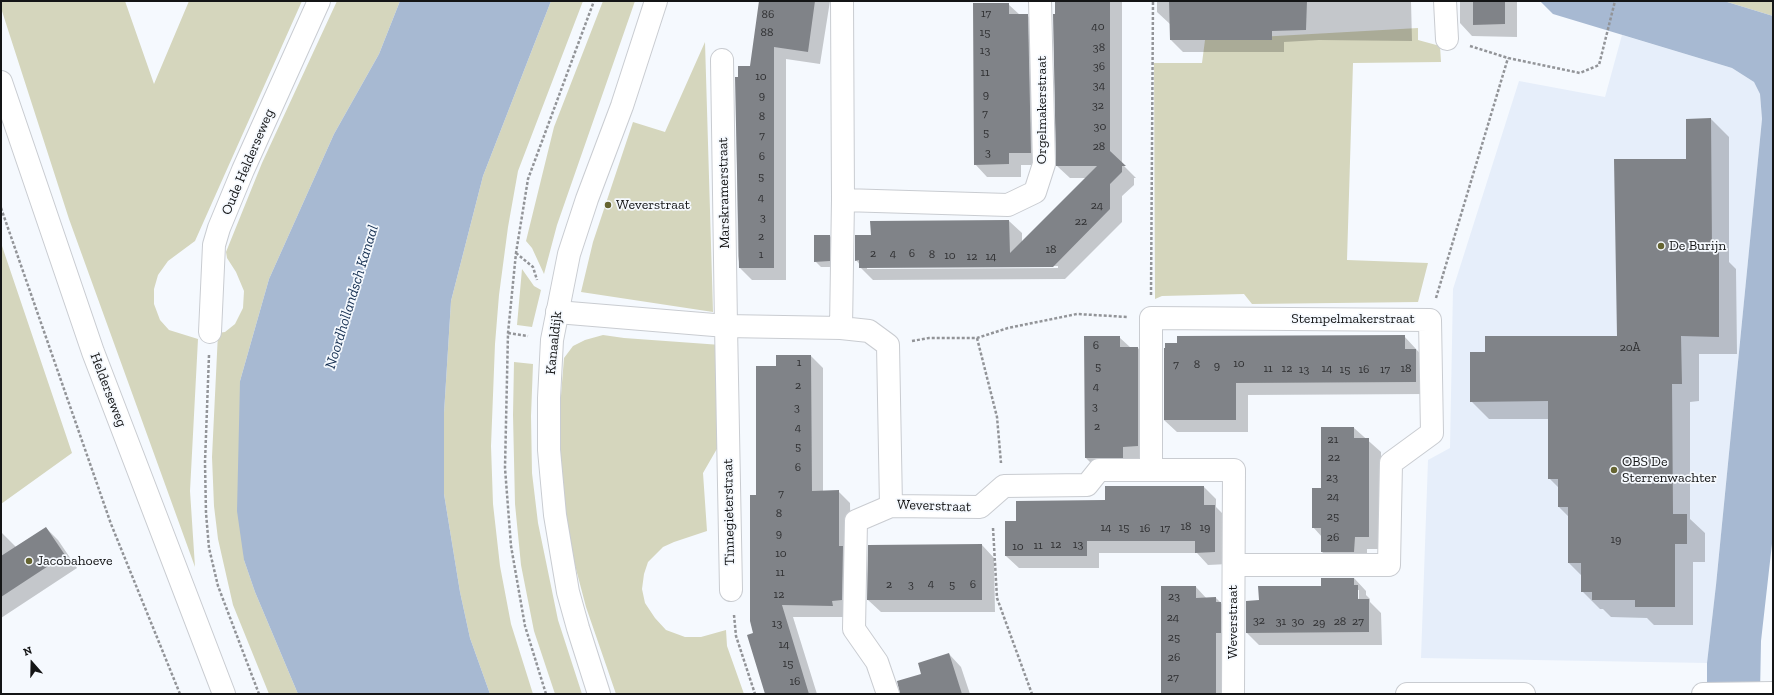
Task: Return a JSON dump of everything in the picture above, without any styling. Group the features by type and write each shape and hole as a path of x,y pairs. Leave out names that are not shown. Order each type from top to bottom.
{"street":[{"name":"Oude Helderseweg","path":"210,332 214,245 246,163 319,1"},
{"name":"Kanaaldijk","path":"599,694 568,592 555,508 549,450 549,398 552,340 569,254 587,199 622,106 656,1"},
{"path":"841,328 843,200 842,1"},
{"name":"Orgelmakerstraat","path":"843,200 1008,204 1035,192 1044,164 1040,1"},
{"path":"1445,1 1447,39"},
{"name":"Marskramerstraat","path":"722,60 726,326"},
{"name":"Helderseweg","path":"1,82 93,352 224,694"},
{"path":"557,312 726,326 841,328 869,331 888,345"},
{"path":"1150,470 1151,318"},
{"name":"Stempelmakerstraat","path":"1151,318 1430,320 1432,433 1391,463 1389,565 1234,565"},
{"name":"Tinnegieterstraat","path":"726,326 731,590"},
{"name":"Weverstraat","path":"888,345 891,506 980,507 998,492 1087,485 1099,470 1234,470 1233,694"},
{"path":"888,694 877,662 854,629 855,544 856,521 891,506"},
{"path":"1703,694 1771,693"},
{"path":"1407,694 1524,694"}],"path":[{"path":"888,345 929,338 976,338 1008,328 1077,314 1151,318 1153,1"},
{"path":"1447,39 1508,58 1580,73 1599,65 1616,1"},
{"path":"1430,320 1508,58"},
{"path":"1,208 111,524 180,694"},
{"path":"210,332 205,462 206,513 210,548 218,586 259,694"},
{"path":"976,338 997,417 997,598 1032,694"},
{"path":"731,590 736,636 755,694"}],"shaded area":[{"path":"1622,35 1732,68 1754,82 1760,94 1762,119 1707,663 1421,658 1428,460 1450,448 1453,289 1519,81 1605,97"}],"green space":[{"path":"1,1 125,1 154,84 189,1 302,1 195,241 168,261 158,275 154,289 154,304 160,320 169,330 198,339 190,491 195,567 69,219 1,8"},
{"path":"337,1 400,1 379,54 334,134 269,279 240,381 244,560 255,592 298,694 269,694 233,605 218,539 214,506 212,457 218,333 225,332 235,324 243,308 244,291 236,272 227,258 226,252 262,163"},
{"path":"551,1 583,1 518,171 508,227 499,295 495,344 491,446 493,504 500,566 511,624 533,694 490,694 470,638 460,592 444,494 444,413 451,301 483,176"},
{"path":"603,1 635,1 557,225 544,274 532,248 526,241 554,127"},
{"path":"1724,1 1773,1 1773,16"},
{"path":"1418,28 1418,40 1440,46 1441,62 1353,63 1347,260 1428,263 1418,302 1252,304 1244,294 1162,296 1155,299 1154,63 1202,63 1205,40"},
{"path":"705,42 713,312 581,292 593,242 633,122 665,132"},
{"path":"1,243 72,453 1,504"},
{"path":"522,269 534,286 541,290 532,327 517,325"},
{"path":"603,335 624,338 721,345 722,440 703,473 707,531 663,547 648,562 644,574 642,589 645,603 655,618 666,630 685,637 701,637 726,630 727,646 744,694 616,694 586,607 571,550 558,462 559,420 564,358 573,346 585,340"},
{"path":"514,362 533,364 531,416 532,473 538,523 558,620 582,694 555,694 534,631 521,565 515,504 513,415"}],"water":[{"name":"Noordhollandsch Kanaal","path":"400,1 551,1 483,176 451,301 444,413 444,494 460,592 470,638 490,694 298,694 255,592 244,560 237,511 240,381 269,279 334,134 379,54"},
{"path":"1540,1 1724,1 1773,16 1773,535 1761,641 1760,694 1707,694 1707,663 1762,119 1760,94 1754,82 1732,68 1553,14"}],"building":[{"path":"759,1 815,1 808,52 774,47 774,268 739,268 735,77 738,77 738,66 750,66"},
{"path":"1055,1 1110,1 1110,151 1126,166 1122,166 1122,172 1110,184 1110,209 1053,267 859,268 859,260 855,261 855,235 871,235 870,221 1009,220 1010,253 1097,166 1056,166 1053,14 1055,14"},
{"path":"1169,1 1307,1 1306,30 1272,31 1272,40 1170,40"},
{"path":"1473,1 1505,1 1505,24 1473,25"},
{"path":"973,3 1009,3 1009,14 1028,14 1031,153 1009,153 1009,164 974,165"},
{"path":"1711,118 1712,250 1719,250 1719,337 1681,336 1682,384 1672,384 1673,514 1687,514 1687,544 1675,544 1675,607 1635,607 1635,600 1592,600 1592,592 1581,592 1581,563 1568,563 1568,507 1558,507 1558,479 1548,479 1548,401 1470,402 1470,352 1485,352 1485,336 1617,336 1614,159 1686,159 1686,119"},
{"path":"814,235 830,235 830,261 814,262"},
{"path":"1405,335 1405,349 1416,349 1416,382 1236,383 1236,420 1164,420 1164,348 1165,343 1177,343 1177,336"},
{"path":"1084,336 1120,336 1120,347 1138,347 1138,446 1123,447 1123,458 1085,458"},
{"path":"776,355 811,355 812,491 839,490 839,546 843,546 842,600 832,601 833,606 782,605 809,694 765,694 747,635 753,633 750,621 750,495 756,495 756,366 776,366"},
{"path":"1321,427 1354,427 1354,438 1369,438 1369,537 1355,537 1354,552 1321,552 1321,528 1312,528 1312,488 1321,488"},
{"path":"1105,486 1204,486 1204,505 1215,505 1215,552 1195,553 1195,541 1087,541 1087,556 1005,556 1005,521 1016,521 1016,501 1105,500"},
{"name":"Jacobahoeve","path":"46,527 65,555 1,597 1,556"},
{"path":"982,544 982,600 867,600 868,545"},
{"path":"1321,578 1354,578 1354,585 1358,585 1358,599 1369,599 1369,632 1246,633 1246,601 1259,600 1258,586 1321,586"},
{"path":"1161,586 1196,586 1196,598 1216,597 1216,602 1221,602 1221,633 1216,633 1216,694 1161,694"},
{"path":"949,653 962,694 900,694 897,681 921,674 918,663"}],"place":[{"name":"Weverstraat","path":"608,205"},
{"name":"De Burijn","path":"1661,246"},
{"name":"OBS De Sterrenwachter","path":"1614,470"},
{"name":"Jacobahoeve","path":"29,561"}]}
